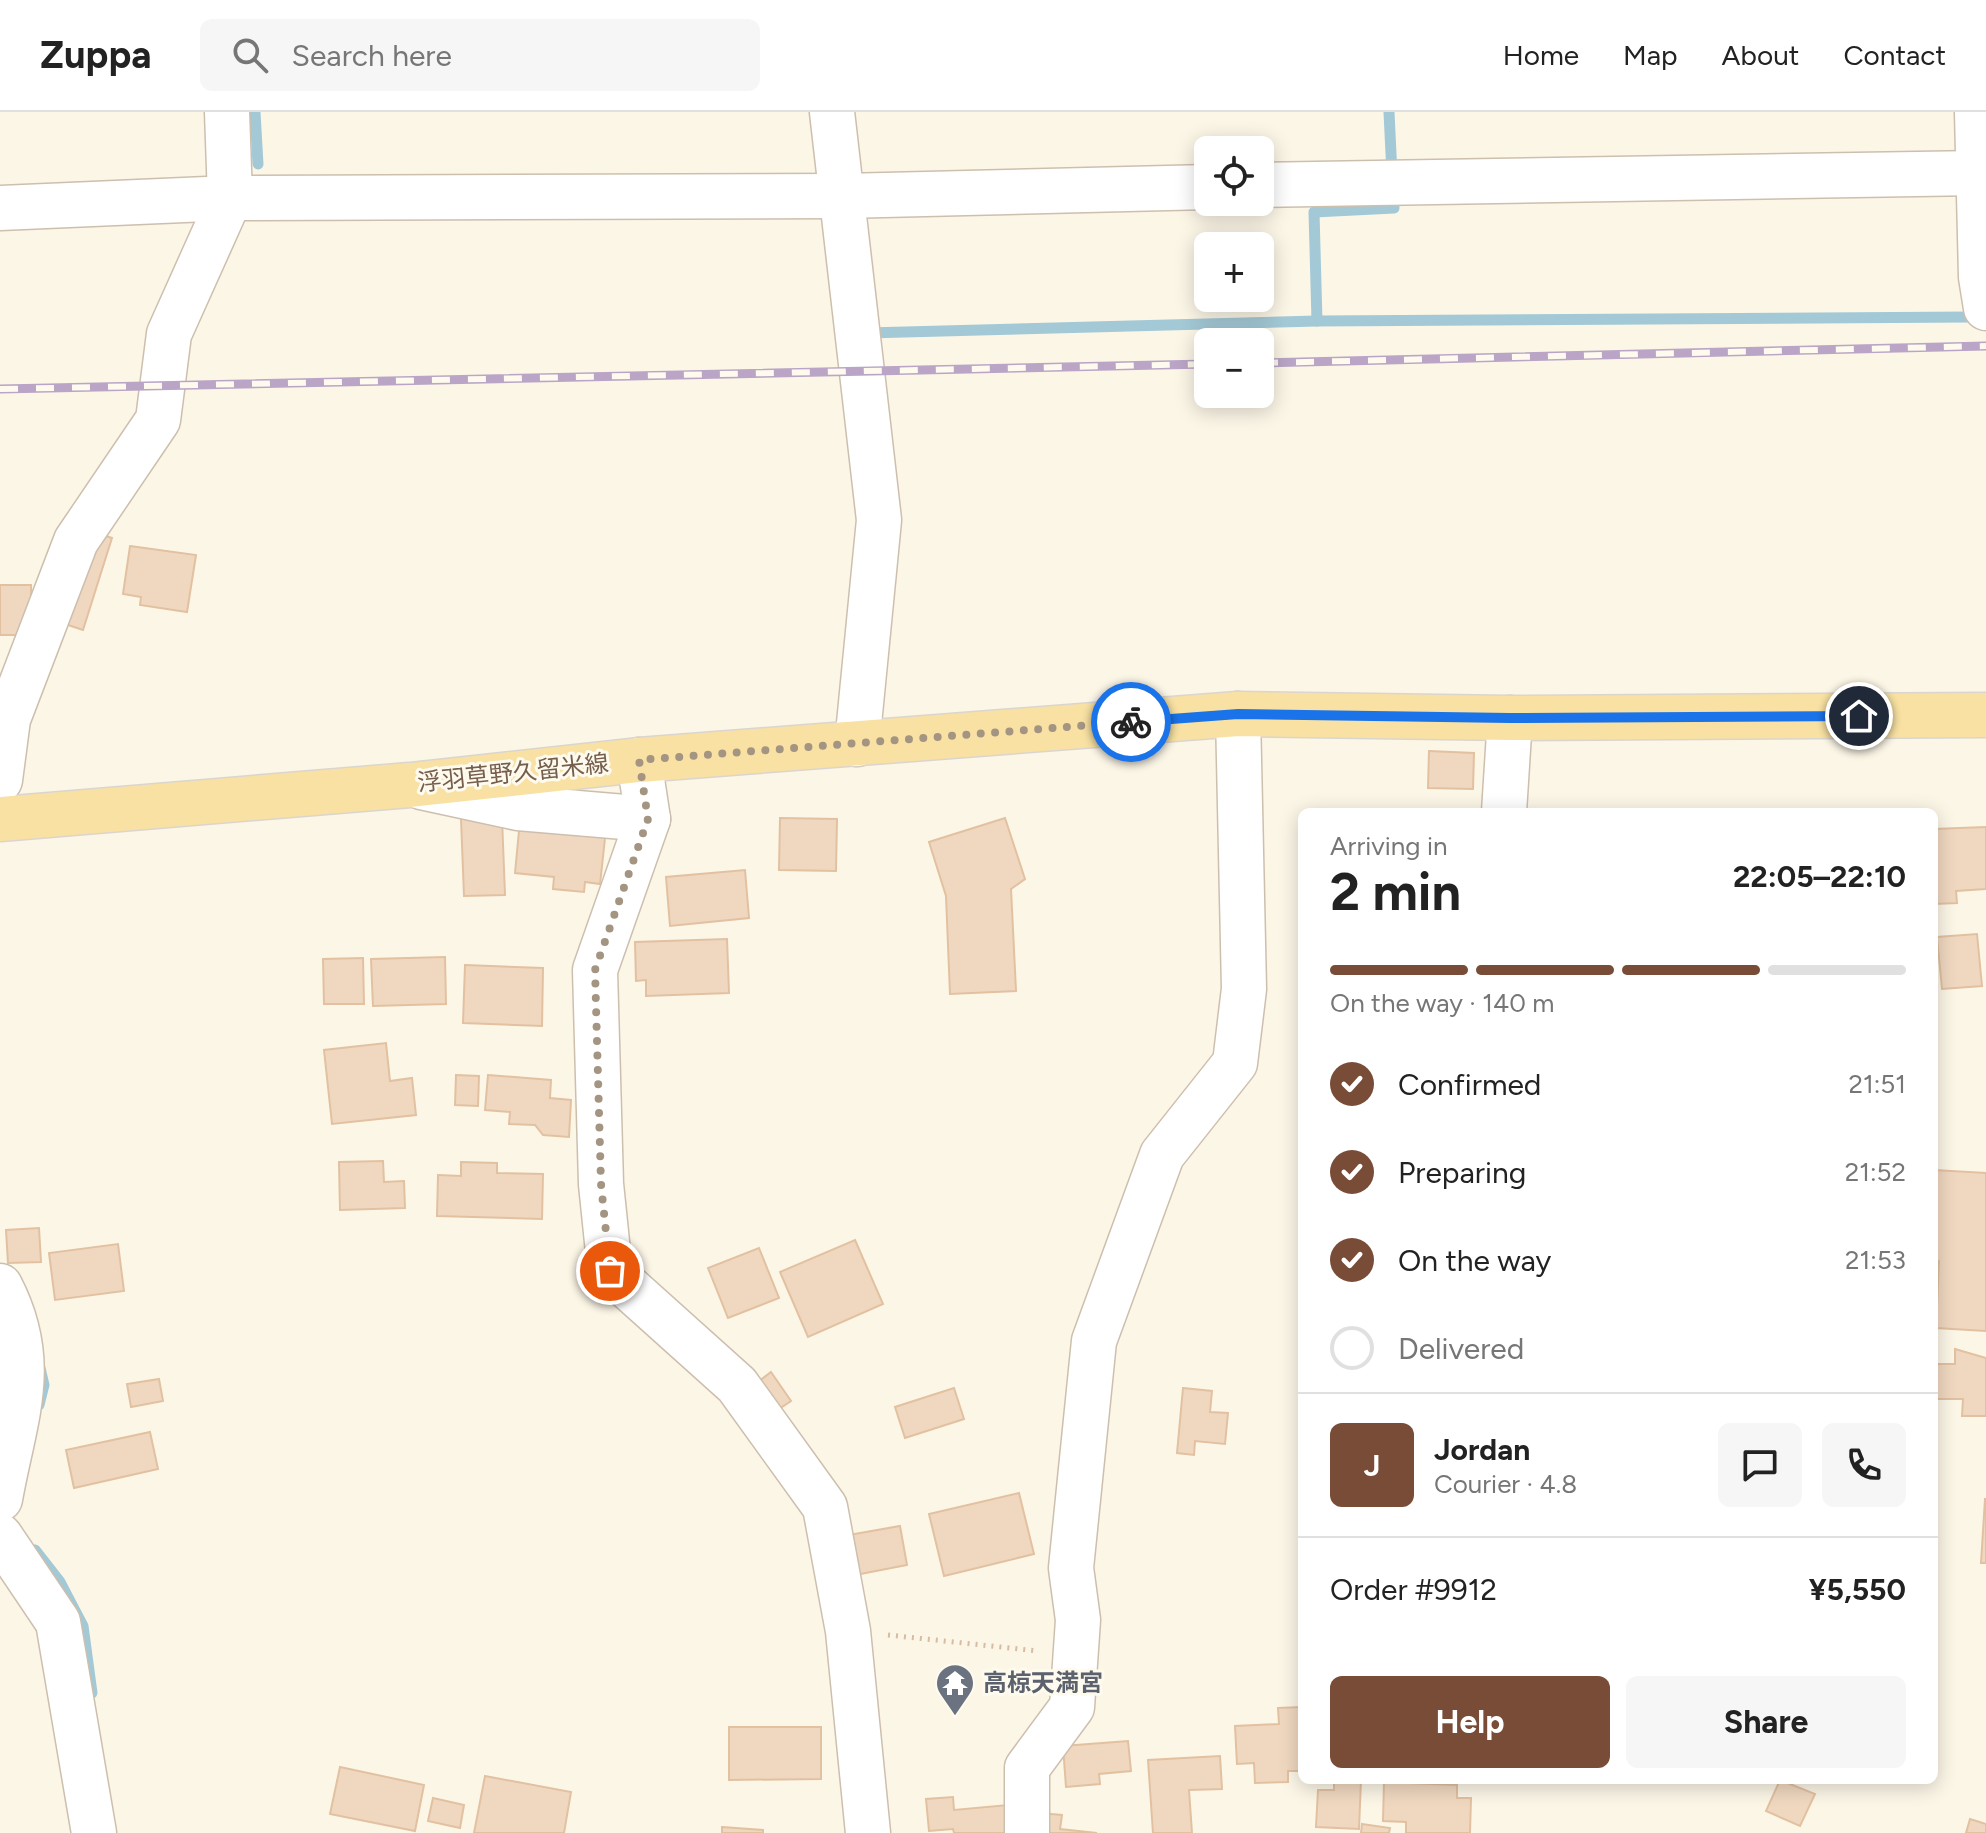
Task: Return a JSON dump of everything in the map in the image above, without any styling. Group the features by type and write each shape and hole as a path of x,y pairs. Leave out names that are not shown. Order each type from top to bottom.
{"main road":[{"name":"浮羽草野久留米線","path":"0,819 410,785 639,760 1238,714 1510,718 1986,715"}],"street":[{"path":"0,780 8,719 76,541 158,420 169,334 230,198 227,112"},
{"path":"832,112 879,520 857,744"},
{"path":"1977,112 1984,287"},
{"path":"1274,185 1979,173"},
{"path":"0,208 230,198 843,196 1194,187"},
{"path":"1027,1833 1027,1768 1072,1707 1078,1620 1071,1568 1094,1341 1162,1155 1235,1063 1244,989 1238,714"},
{"path":"1504,808 1510,718"},
{"path":"639,760 648,819 595,970 601,1184 610,1271 737,1385 825,1507 848,1631 868,1833"},
{"path":"410,785 518,808 648,819"},
{"path":"0,1286 16,1315 25,1369 0,1499"},
{"path":"0,1536 58,1622 94,1833"}],"path":[{"path":"848,1631 1050,1652"}],"building":[{"path":"87,530 112,538 83,630 59,622"},
{"path":"130,546 196,555 187,612 140,605 141,597 123,594"},
{"path":"0,585 31,585 31,635 0,635"},
{"path":"1429,751 1474,753 1473,789 1428,788"},
{"path":"502,818 505,895 464,896 461,819"},
{"path":"780,818 837,819 836,871 779,870"},
{"path":"1005,818 1025,879 1011,889 1016,991 950,994 946,896 929,842"},
{"path":"520,820 606,829 600,884 585,882 584,892 553,889 554,877 515,873"},
{"path":"1986,827 1986,889 1956,891 1957,903 1938,904 1938,829"},
{"path":"745,870 749,918 670,926 666,877"},
{"path":"1977,934 1982,986 1942,989 1938,937"},
{"path":"727,939 729,993 646,996 646,980 636,981 635,942"},
{"path":"445,957 446,1004 373,1006 371,959"},
{"path":"363,958 364,1004 324,1004 323,959"},
{"path":"465,965 543,968 542,1026 463,1023"},
{"path":"386,1043 390,1081 412,1078 416,1115 332,1124 324,1050"},
{"path":"456,1075 479,1076 478,1106 455,1105"},
{"path":"488,1075 551,1080 550,1098 571,1100 569,1137 543,1135 535,1125 509,1124 510,1112 485,1110"},
{"path":"383,1161 384,1182 404,1181 405,1208 340,1210 339,1162"},
{"path":"461,1162 497,1163 497,1173 543,1174 542,1219 437,1216 438,1175 461,1176"},
{"path":"1938,1170 1986,1173 1986,1331 1938,1328"},
{"path":"39,1228 41,1262 8,1263 6,1230"},
{"path":"855,1240 883,1304 808,1337 780,1272"},
{"path":"118,1244 124,1291 55,1300 49,1253"},
{"path":"759,1248 779,1298 728,1318 708,1268"},
{"path":"1955,1349 1986,1358 1986,1416 1962,1416 1963,1399 1938,1399 1938,1364 1955,1364"},
{"path":"771,1372 791,1401 773,1413 754,1385"},
{"path":"159,1379 163,1401 131,1407 127,1384"},
{"path":"954,1388 964,1419 905,1438 895,1407"},
{"path":"1183,1388 1212,1391 1210,1412 1228,1413 1225,1444 1195,1441 1194,1455 1177,1453"},
{"path":"150,1432 158,1469 74,1488 66,1450"},
{"path":"1019,1493 1034,1554 944,1576 929,1514"},
{"path":"1985,1499 1986,1563 1981,1563"},
{"path":"900,1526 907,1565 850,1576 843,1536"},
{"path":"1298,1707 1298,1771 1288,1771 1288,1782 1255,1783 1254,1763 1237,1764 1235,1726 1279,1724 1278,1708"},
{"path":"729,1727 821,1727 821,1779 729,1780"},
{"path":"1128,1741 1131,1771 1099,1774 1100,1784 1066,1787 1063,1746"},
{"path":"1220,1756 1222,1789 1189,1790 1192,1833 1153,1833 1148,1760"},
{"path":"340,1767 424,1785 415,1831 330,1814"},
{"path":"485,1776 571,1792 564,1833 474,1833"},
{"path":"1334,1784 1361,1784 1359,1829 1316,1827 1318,1790 1334,1790"},
{"path":"1384,1784 1457,1785 1457,1798 1471,1798 1470,1833 1406,1833 1406,1822 1383,1821"},
{"path":"1778,1784 1790,1784 1815,1794 1800,1826 1766,1811"},
{"path":"953,1797 954,1810 1008,1805 1010,1833 954,1833 953,1829 929,1831 926,1799"},
{"path":"433,1798 464,1805 460,1828 428,1821"},
{"path":"1039,1813 1062,1815 1060,1829 1097,1833 1037,1833"},
{"path":"1970,1819 1986,1824 1986,1833 1966,1833"},
{"path":"1362,1824 1390,1828 1389,1833 1361,1833"},
{"path":"722,1827 763,1830 763,1833 722,1833"}],"waterway":[{"path":"255,112 258,164"},
{"path":"1389,112 1392,175"},
{"path":"1317,321 1314,212 1394,208 1393,193"},
{"path":"867,333 1317,321 1970,317"},
{"path":"39,1405 44,1385 40,1368"},
{"path":"35,1550 60,1582 83,1626 92,1693"}],"railway":[{"path":"1274,363 1986,346"},
{"path":"0,389 1194,364"}],"way so far":[{"path":"610,1271 601,1184 595,970 648,819 639,760 1131,722"}],"place":[{"name":"高椋天満宮","path":"955,1717"}],"route":[{"path":"1131,722 1238,714 1510,718 1859,716"}]}
